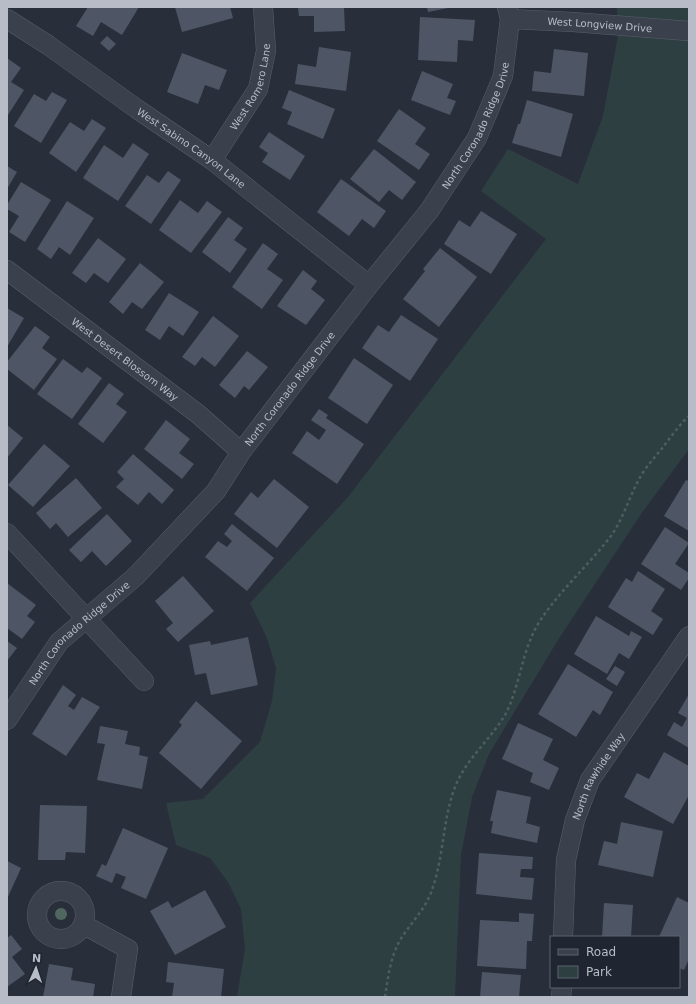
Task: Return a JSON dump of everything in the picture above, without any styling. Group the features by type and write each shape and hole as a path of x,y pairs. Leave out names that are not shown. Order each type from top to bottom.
{"street":[{"name":"West Romero Lane","path":"212,160 258,89 266,51 263,7"},
{"name":"West Longview Drive","path":"509,13 573,22 689,31"},
{"name":"North Coronado Ridge Drive","path":"7,720 59,642 136,576 216,491 241,452 369,285 429,211 477,138 503,76 509,13"},
{"name":"West Sabino Canyon Lane","path":"7,19 48,45 137,109 212,160 369,285"},
{"name":"West Desert Blossom Way","path":"7,270 198,414 241,452"},
{"path":"7,533 144,681"},
{"name":"North Rawhide Way","path":"563,936 566,860 575,820 590,780 689,636"},
{"path":"84,925 128,949 121,997"}],"path":[{"path":"385,997 388,974 393,956 400,941 422,911 436,877 446,822 456,786 472,758 496,729 505,714 512,698 527,649 538,624 577,574 611,535 622,517 640,477 656,455 689,416"}],"green space":[{"path":"617,7 689,7 689,449 641,514 558,640 489,754 472,797 461,855 455,997 237,997 245,949 241,909 228,882 210,858 176,845 166,803 203,799 260,742 272,701 276,668 267,638 250,603 348,497 546,239 481,191 508,149 578,184 603,116 618,36"}],"building":[{"path":"88,7 139,7 122,35 101,22 93,36 76,26"},
{"path":"175,7 230,7 233,18 182,32"},
{"path":"298,7 344,7 345,31 314,32 314,16 299,16"},
{"path":"427,7 448,7 448,8 428,12"},
{"path":"420,17 475,20 473,41 458,40 457,62 418,60"},
{"path":"107,36 116,44 109,51 100,43"},
{"path":"319,47 351,52 346,91 295,84 298,64 316,67"},
{"path":"554,49 588,53 584,96 532,91 534,71 551,73"},
{"path":"182,53 227,70 219,90 205,85 198,104 167,92"},
{"path":"7,58 21,68 11,82 24,90 8,115"},
{"path":"422,71 453,84 447,98 456,101 450,115 411,100"},
{"path":"289,90 335,109 323,139 287,124 292,112 282,108"},
{"path":"52,92 67,100 41,143 14,126 34,94 46,101"},
{"path":"527,100 573,114 561,157 512,143 518,124 520,124"},
{"path":"399,109 426,128 415,144 430,154 419,170 377,141"},
{"path":"92,119 106,128 76,172 49,153 70,122 84,131"},
{"path":"269,132 305,156 290,180 262,162 268,153 259,147"},
{"path":"133,143 149,154 118,201 83,178 104,145 123,158"},
{"path":"374,149 416,182 402,200 389,190 379,202 350,179"},
{"path":"7,166 17,172 7,189"},
{"path":"168,171 181,180 151,224 125,206 147,175 159,183"},
{"path":"341,179 386,211 374,228 362,219 349,236 317,212"},
{"path":"21,182 51,200 25,242 9,232 19,216 7,209 7,205"},
{"path":"180,200 198,213 207,201 222,212 191,253 159,230"},
{"path":"67,201 94,218 70,255 59,247 51,259 37,249"},
{"path":"481,211 517,234 491,274 444,244 459,220 470,227"},
{"path":"228,217 243,228 234,240 247,249 230,273 202,252"},
{"path":"98,238 126,259 108,283 94,273 86,283 72,273"},
{"path":"263,243 278,254 267,269 283,280 262,309 232,287"},
{"path":"440,248 477,277 439,327 403,299 425,271 423,269"},
{"path":"140,263 164,282 142,309 132,302 123,314 109,302"},
{"path":"303,270 317,281 311,289 325,300 306,325 277,306"},
{"path":"169,293 199,312 183,336 169,326 160,340 145,330"},
{"path":"7,308 24,318 7,347"},
{"path":"401,315 438,339 410,381 362,348 378,325 389,332"},
{"path":"213,316 239,336 215,367 202,357 195,366 182,357"},
{"path":"35,326 50,337 42,348 57,359 34,390 7,369 7,362"},
{"path":"247,351 268,367 249,390 244,386 235,398 219,385"},
{"path":"354,358 393,385 367,424 328,398"},
{"path":"63,359 82,373 87,367 102,378 72,419 37,394"},
{"path":"109,383 124,394 116,404 127,412 103,443 78,424"},
{"path":"319,409 328,415 326,418 364,444 337,484 292,453 307,431 319,440 326,430 311,420"},
{"path":"166,420 190,439 179,453 194,464 182,479 144,449"},
{"path":"7,425 23,438 7,458"},
{"path":"44,444 70,466 33,507 8,485"},
{"path":"133,454 174,490 162,504 149,492 138,505 116,487 124,479 117,472"},
{"path":"76,478 102,508 68,537 56,523 50,529 36,513"},
{"path":"274,479 309,507 277,548 234,514 251,492 258,498"},
{"path":"686,480 689,481 689,531 664,516"},
{"path":"107,514 132,541 106,566 92,551 81,562 69,550"},
{"path":"232,524 274,558 247,591 205,557 218,541 227,547 232,541 224,534"},
{"path":"665,527 689,543 675,564 689,573 689,578 681,590 641,564"},
{"path":"638,571 665,589 651,611 663,619 653,635 608,607 626,578 632,582"},
{"path":"183,576 214,611 178,642 166,629 173,623 155,601"},
{"path":"7,583 36,605 27,616 35,622 22,639 7,628"},
{"path":"596,616 629,636 631,631 642,637 629,659 619,653 607,674 574,654"},
{"path":"248,637 258,685 211,695 206,673 195,675 189,645 210,641 211,645"},
{"path":"7,641 17,648 7,661"},
{"path":"568,664 613,692 600,715 593,710 576,737 538,714"},
{"path":"615,666 625,672 617,686 606,679"},
{"path":"63,685 76,695 68,706 74,710 82,697 100,707 66,756 32,734"},
{"path":"689,694 689,748 667,735 674,722 682,727 687,718 678,713"},
{"path":"196,701 242,741 201,789 159,753 182,725 179,722"},
{"path":"518,723 553,739 543,760 559,768 549,790 530,782 533,773 502,759"},
{"path":"100,726 128,731 125,744 140,747 139,755 148,757 142,789 97,780 105,744 97,743"},
{"path":"664,752 689,766 689,795 673,824 624,797 637,773 649,779"},
{"path":"497,790 531,797 526,823 540,827 537,843 491,833 493,821 490,821"},
{"path":"40,805 87,806 85,853 66,852 65,860 38,860"},
{"path":"621,822 663,831 653,877 598,865 604,841 617,844"},
{"path":"123,828 168,848 146,899 121,888 126,877 116,873 112,883 96,876 102,864 106,866"},
{"path":"479,853 533,857 532,869 521,869 520,877 534,878 532,900 476,894"},
{"path":"7,861 21,868 7,899"},
{"path":"205,890 226,927 175,955 150,911 168,901 172,908"},
{"path":"677,897 689,903 689,959 684,970 680,968 680,936 659,936"},
{"path":"604,903 633,905 631,936 602,936"},
{"path":"519,913 534,914 532,941 527,941 526,969 477,966 480,920 519,922"},
{"path":"11,935 22,949 12,957 25,974 7,987 7,938"},
{"path":"168,962 224,969 221,997 172,997 174,983 166,982"},
{"path":"49,964 73,968 71,980 95,984 93,997 43,997"},
{"path":"482,972 521,975 519,997 480,997"}]}
